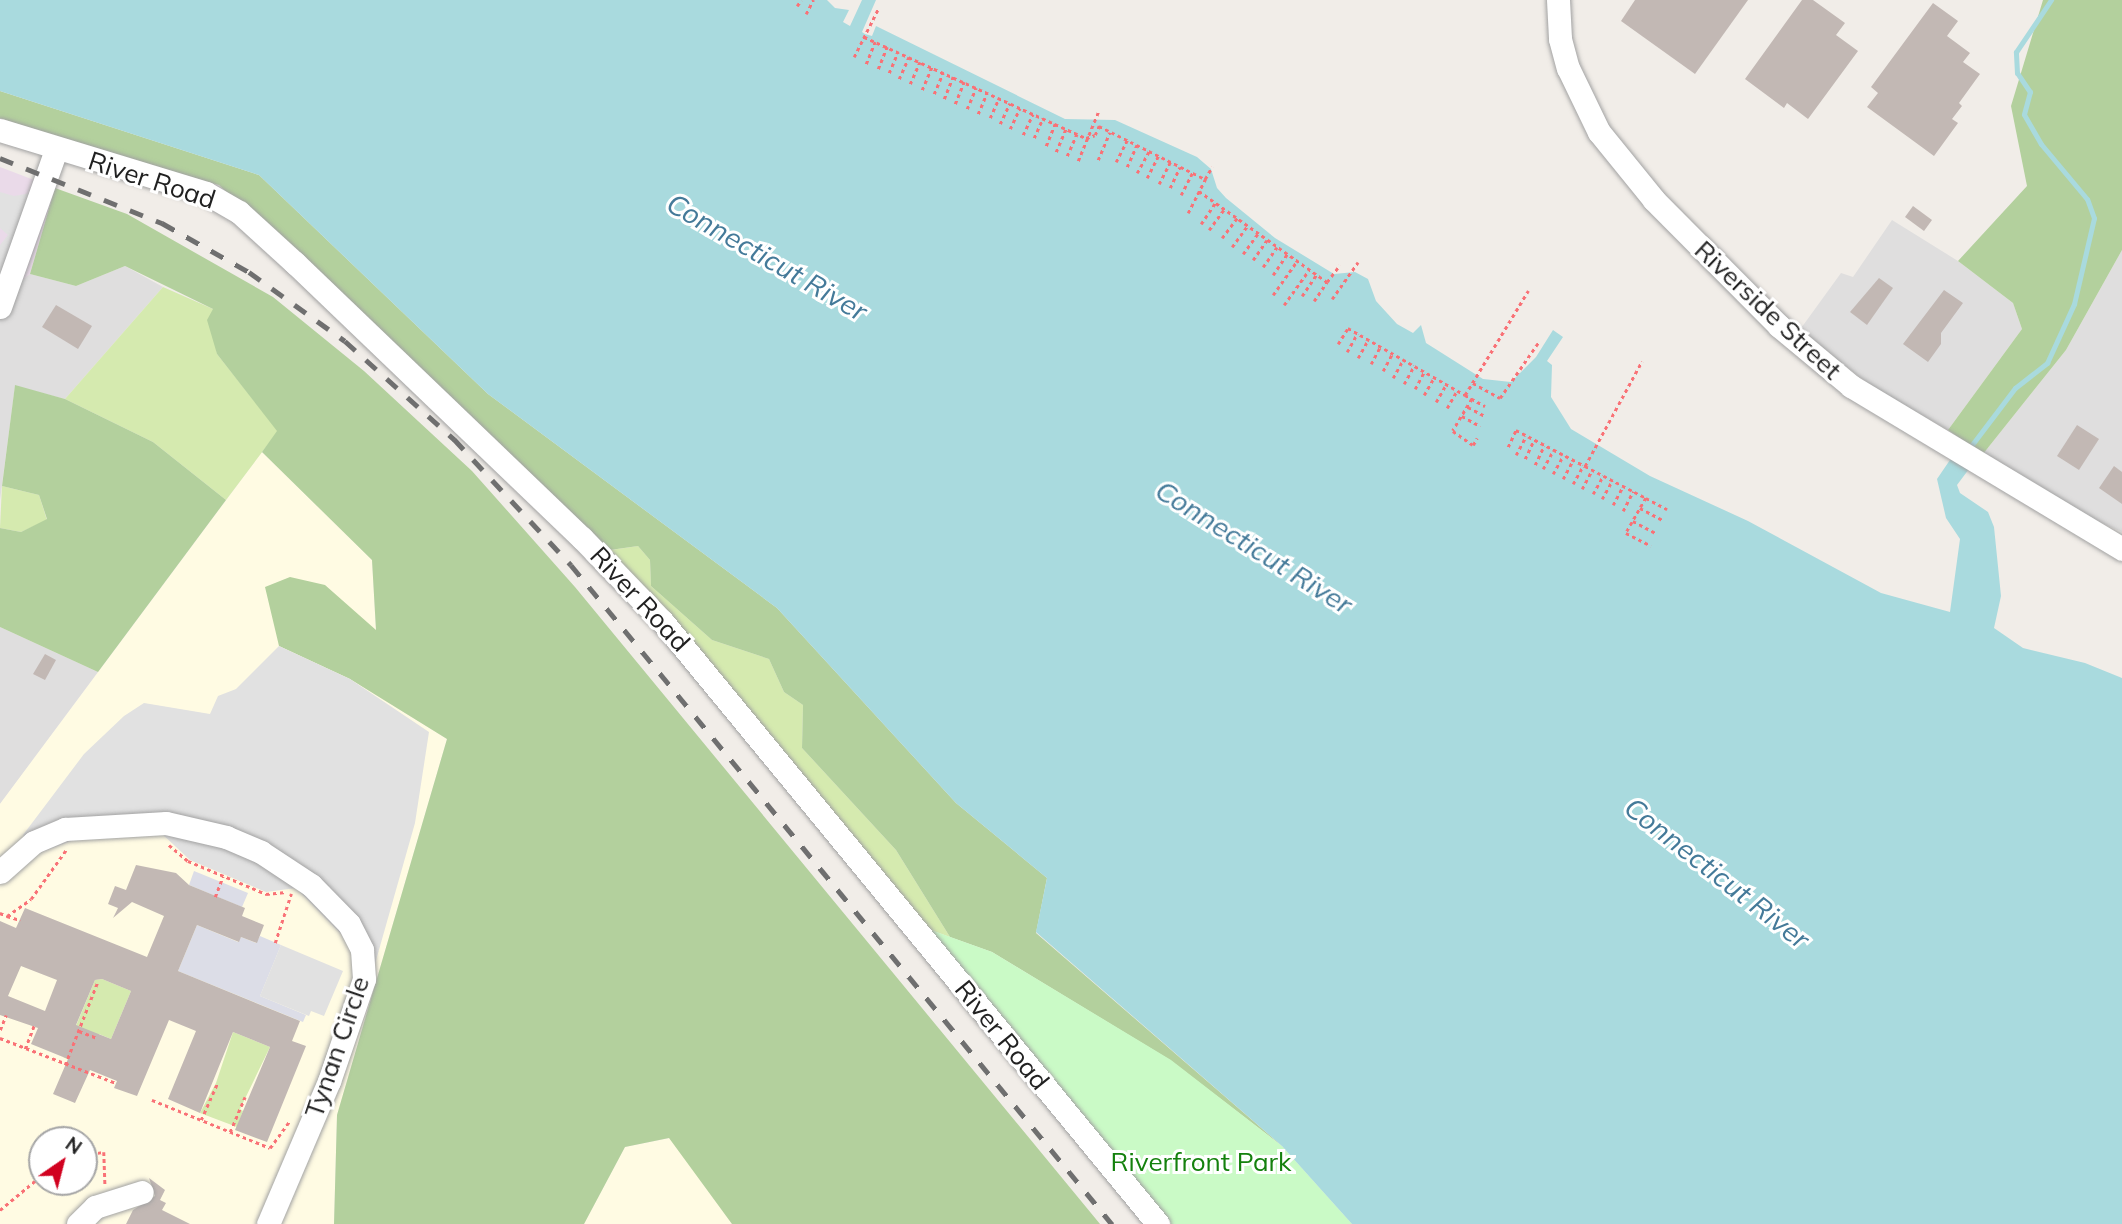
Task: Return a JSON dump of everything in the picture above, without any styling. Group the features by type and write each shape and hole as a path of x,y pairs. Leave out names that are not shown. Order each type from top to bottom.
{"street":[{"name":"Riverside Street","path":"1558,0 1560,38 1569,68 1599,132 1654,200 1779,326 1851,386 2122,549"},
{"name":"River Road","path":"0,130 186,186 239,212 582,538 696,660 1157,1224"},
{"path":"0,307 56,149"},
{"name":"Tynan Circle","path":"0,872 34,842 85,825 166,823 244,844 311,886 357,937 364,979 329,1080 268,1224"},
{"path":"78,1224 106,1202 142,1192"}],"path":[{"path":"797,6 801,0"},
{"path":"806,13 813,0"},
{"path":"855,57 878,9"},
{"path":"864,37 1086,138 1096,135 1099,126 1205,179"},
{"path":"866,64 876,42"},
{"path":"878,69 887,47"},
{"path":"889,73 898,52"},
{"path":"899,79 909,57"},
{"path":"910,84 920,62"},
{"path":"922,90 932,68"},
{"path":"934,94 943,73"},
{"path":"944,99 953,77"},
{"path":"955,104 964,82"},
{"path":"967,109 976,88"},
{"path":"978,114 987,93"},
{"path":"990,118 999,98"},
{"path":"1000,124 1010,103"},
{"path":"1010,129 1020,108"},
{"path":"1078,161 1099,110"},
{"path":"1023,135 1032,114"},
{"path":"1034,138 1043,118"},
{"path":"1046,146 1055,124"},
{"path":"1056,152 1066,129"},
{"path":"1098,160 1110,132"},
{"path":"1067,156 1077,134"},
{"path":"1116,162 1127,140"},
{"path":"1127,167 1137,145"},
{"path":"1138,173 1149,151"},
{"path":"1147,178 1158,156"},
{"path":"1160,184 1170,162"},
{"path":"1170,188 1180,167"},
{"path":"1188,213 1212,167"},
{"path":"1181,195 1192,173"},
{"path":"1199,191 1327,282"},
{"path":"1201,224 1215,203"},
{"path":"1209,230 1224,209"},
{"path":"1222,238 1237,218"},
{"path":"1232,247 1247,226"},
{"path":"1243,254 1258,233"},
{"path":"1254,260 1267,240"},
{"path":"1263,267 1277,247"},
{"path":"1273,275 1287,254"},
{"path":"1273,295 1297,261"},
{"path":"1332,299 1358,262"},
{"path":"1314,301 1339,265"},
{"path":"1284,305 1309,270"},
{"path":"1302,296 1317,275"},
{"path":"1465,396 1528,291"},
{"path":"1338,344 1348,328 1485,407"},
{"path":"1347,352 1357,334"},
{"path":"1358,358 1368,340"},
{"path":"1473,383 1500,398 1538,343"},
{"path":"1371,364 1380,347"},
{"path":"1383,372 1392,354"},
{"path":"1393,378 1403,360"},
{"path":"1573,484 1642,361"},
{"path":"1404,384 1414,366"},
{"path":"1415,389 1424,372"},
{"path":"1424,396 1434,378"},
{"path":"1436,402 1446,384"},
{"path":"1447,408 1457,391"},
{"path":"1472,400 1453,431 1473,444 1477,438"},
{"path":"1468,407 1485,416"},
{"path":"1462,416 1480,426"},
{"path":"1508,447 1516,430 1667,509"},
{"path":"1516,455 1526,436"},
{"path":"1525,459 1534,440"},
{"path":"1535,465 1545,445"},
{"path":"1543,469 1553,450"},
{"path":"1553,474 1563,455"},
{"path":"1563,479 1573,460"},
{"path":"1582,489 1592,470"},
{"path":"1593,494 1603,476"},
{"path":"1602,499 1612,481"},
{"path":"1613,505 1623,486"},
{"path":"1623,511 1633,491"},
{"path":"1646,498 1626,533 1650,546"},
{"path":"1640,509 1664,521"},
{"path":"1633,521 1657,534"},
{"path":"7,916 31,899 85,825"},
{"path":"164,839 177,855 266,894 295,891 275,943"},
{"path":"215,897 223,876"},
{"path":"0,913 20,920"},
{"path":"65,1065 98,981"},
{"path":"0,1030 6,1015"},
{"path":"24,1049 34,1026"},
{"path":"79,1031 97,1038"},
{"path":"0,1038 116,1083"},
{"path":"201,1120 217,1084"},
{"path":"230,1132 245,1097"},
{"path":"152,1101 270,1148 294,1115"},
{"path":"191,1116 194,1110"},
{"path":"98,1153 104,1152 106,1202"},
{"path":"0,1210 28,1187"}],"shaded area":[{"path":"0,167 55,188 30,274 0,297"},
{"path":"0,192 14,196 31,193 0,282 0,245 8,235 0,228"},
{"path":"1892,220 1958,261 2013,303 2022,329 1948,430 1876,389 1799,331 1841,273 1853,277"},
{"path":"2122,250 2122,532 2075,511 1983,454 2066,350"},
{"path":"125,266 163,287 65,399 15,386 0,500 0,297 30,274 76,286"},
{"path":"262,452 372,560 376,631 350,679 447,739 337,1115 334,1224 0,1224 0,804"},
{"path":"0,627 98,672 0,804"},
{"path":"279,646 350,679 429,732 415,823 371,978 342,935 296,888 266,892 190,860 161,833 93,833 36,854 23,835 84,754 124,716 144,703 210,714 218,696 236,689"},
{"path":"194,871 248,893 242,907 189,885"},
{"path":"197,925 238,942 241,937 256,943 260,936 281,945 260,996 306,1015 303,1022 178,971"},
{"path":"281,945 343,971 324,1016 311,1011 309,1016 260,996"},
{"path":"670,1138 732,1224 584,1224 625,1147"}],"green space":[{"path":"2043,0 2122,0 2122,250 2066,350 1983,454 1948,430 2022,329 2013,303 1958,261 2027,186 2011,106"},
{"path":"0,91 259,175 488,394 777,608 956,803 1047,878 1036,933 1282,1146 1170,1060 992,952 950,937 896,850 802,748 803,705 784,692 769,659 712,640 651,586 650,560 638,546 610,550 219,185 81,146 0,118"},
{"path":"55,188 127,214 273,297 364,371 472,471 575,587 1100,1224 732,1224 669,1138 625,1147 584,1224 334,1224 337,1115 447,739 350,679 279,646 265,587 290,577 325,585 376,630 372,560 262,452 277,431 217,354 207,320 213,309 125,266 76,286 30,274"},
{"path":"163,287 213,309 217,354 278,431 226,500 153,442 65,399"},
{"path":"15,385 65,399 153,442 226,500 98,672 0,627 0,528 21,532 47,519 39,495 2,486"},
{"path":"2,486 39,495 47,520 21,532 0,528"},
{"path":"638,546 650,560 651,586 712,640 769,659 784,692 803,705 802,748 896,850 950,937 928,929 611,550"},
{"name":"Riverfront Park","path":"928,929 992,952 1171,1060 1282,1146 1352,1224 1171,1224"},
{"path":"102,979 131,991 111,1039 99,1034 81,1066 63,1057 95,980"},
{"path":"233,1032 270,1047 240,1109 243,1111 237,1127 200,1113 216,1083"}],"water":[{"name":"Connecticut River","path":"0,0 827,0 835,8 849,10 843,22 850,26 862,0 876,0 862,32 865,34 872,36 876,26 1065,119 1115,120 1197,157 1211,169 1217,188 1226,198 1275,238 1334,274 1355,272 1368,279 1376,301 1397,324 1413,333 1421,325 1426,343 1483,379 1511,382 1536,357 1553,330 1563,337 1547,361 1552,365 1551,397 1571,429 1650,476 1748,521 1881,593 1950,612 1960,539 1946,518 1937,479 1952,457 1969,469 1957,485 1960,493 1988,512 1994,527 2001,596 1994,628 2023,648 2085,663 2122,678 2122,1224 1352,1224 1282,1146 1036,932 1047,878 956,803 777,608 488,394 259,175 0,91"}],"building":[{"path":"1635,0 1748,0 1695,74 1621,21"},
{"path":"1802,0 1813,0 1845,23 1836,35 1858,51 1808,119 1787,103 1784,108 1745,79"},
{"path":"1933,3 1958,21 1947,36 1970,53 1963,62 1980,74 1959,103 1962,106 1952,119 1958,123 1934,156 1867,107 1878,93 1871,87"},
{"path":"1913,206 1932,220 1924,231 1905,217"},
{"path":"1879,278 1893,288 1867,325 1850,312"},
{"path":"1944,290 1963,303 1941,333 1941,344 1928,362 1903,344"},
{"path":"56,305 92,326 78,349 42,327"},
{"path":"2077,425 2099,439 2079,470 2057,456"},
{"path":"2114,466 2122,472 2122,504 2099,488"},
{"path":"45,654 56,660 45,680 33,674"},
{"path":"136,865 176,873 189,885 245,908 242,916 264,925 257,943 241,937 239,942 197,925 178,971 300,1021 292,1041 306,1046 267,1142 235,1130 270,1047 233,1032 200,1113 168,1099 196,1031 169,1020 137,1096 114,1088 117,1081 90,1070 75,1103 53,1094 68,1059 31,1044 38,1028 0,1015 0,921 16,928 25,908 147,957 164,916 132,902 113,918 118,908 108,904 115,886 126,890","holes":["21,966 57,980 45,1011 8,996","102,979 131,991 111,1039 76,1025 95,980"]},
{"path":"149,1178 165,1190 160,1200 166,1203 162,1210 190,1224 126,1224 133,1210 155,1196"}],"waterway":[{"path":"1971,446 2015,388 2047,363 2074,304 2094,218 2087,199 2041,144 2024,114 2030,92 2017,73 2016,52 2051,0"}],"railway":[{"path":"0,158 162,223 249,272 345,341 454,439 571,565 1112,1224"}]}
